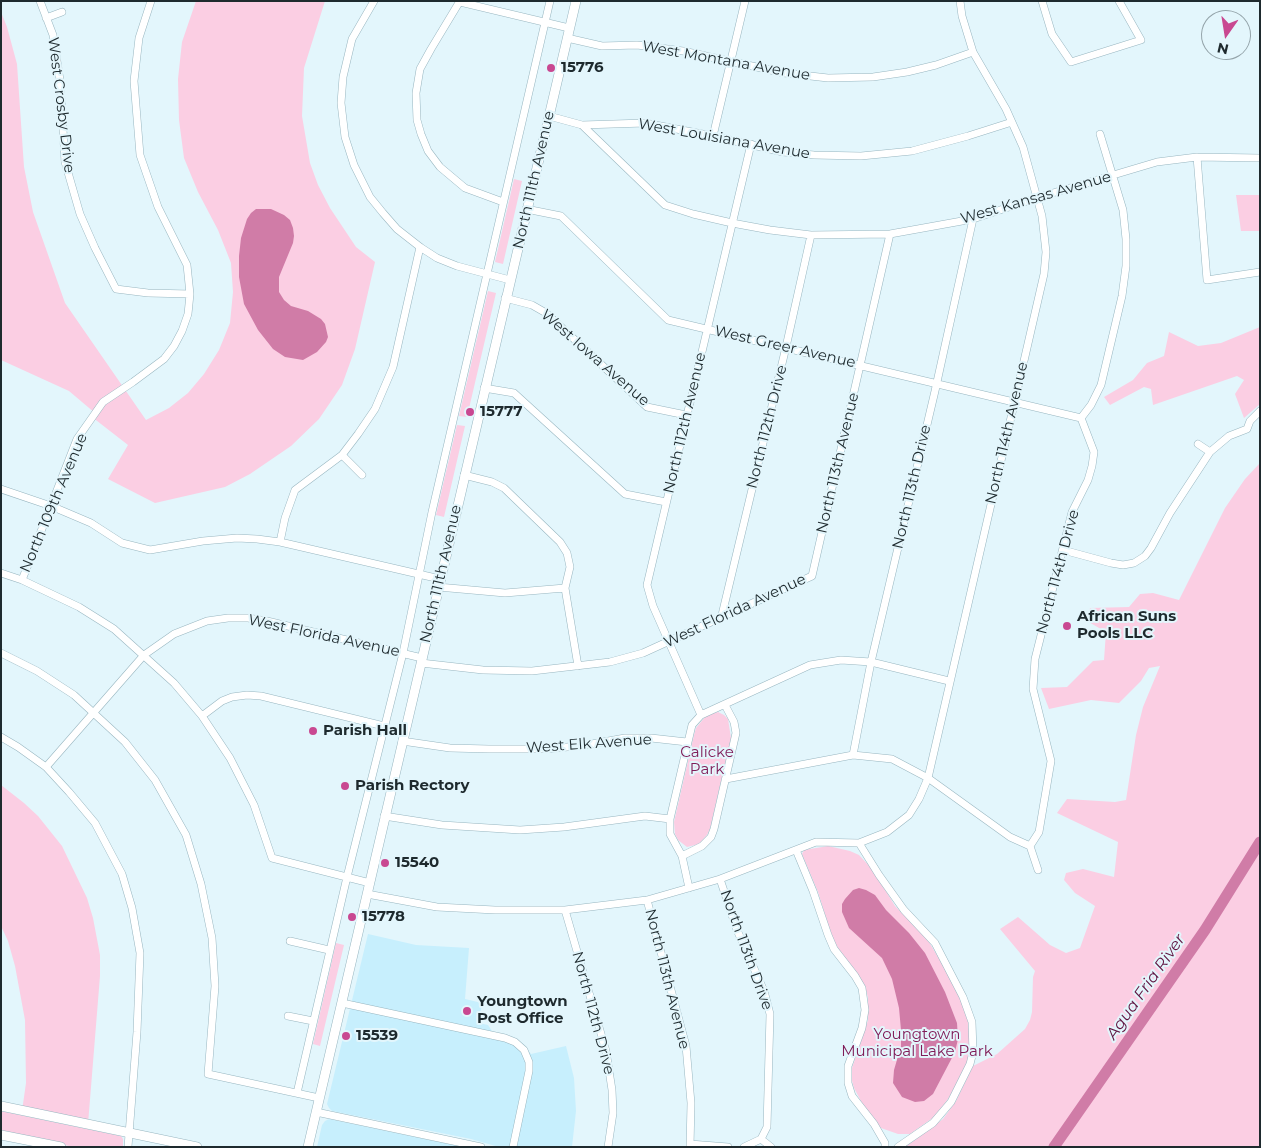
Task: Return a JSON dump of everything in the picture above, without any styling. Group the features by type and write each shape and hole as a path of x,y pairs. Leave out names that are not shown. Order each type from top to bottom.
{"street":[{"name":"West Crosby Drive","path":"40,1 53,35 60,80 65,162 80,214 95,248 116,288 148,293 190,294"},
{"name":"North 109th Avenue","path":"22,580 77,439 103,402 164,359 182,331 188,314 190,294 187,265 158,207 140,155 134,81 139,38 151,1"},
{"path":"374,1 352,40 343,78 341,103 345,137 354,165 370,196 397,229 420,247 437,258 457,266 510,280"},
{"name":"North 111th Avenue","path":"297,1093 347,877 403,653 503,202 550,1"},
{"name":"North 111th Avenue","path":"308,1147 576,1"},
{"path":"712,136 732,62 745,1"},
{"name":"North 114th Avenue","path":"859,843 887,832 909,815 919,799 928,778 1046,264 1044,229 1023,147 1012,122 973,52 962,16 960,1"},
{"path":"1042,1 1052,34 1071,62 1141,40 1119,1"},
{"path":"503,202 465,188 440,167 428,151 418,120 416,93 420,69 460,2 569,28"},
{"name":"West Crosby Drive","path":"46,18 62,12"},
{"name":"West Montana Avenue","path":"567,38 602,46 637,44 683,51 796,75 851,78 919,70 973,52"},
{"name":"West Kansas Avenue","path":"549,116 582,125 665,205 732,223 811,235 890,234 973,219 1157,162 1198,157 1260,158"},
{"name":"West Louisiana Avenue","path":"582,125 645,123 783,152 861,156 912,151 1012,122"},
{"path":"1081,418 1094,400 1101,385 1125,280 1127,252 1125,225 1114,176 1100,134"},
{"name":"North 112th Avenue","path":"701,715 668,642 647,585 751,144"},
{"path":"1198,157 1207,280 1260,272"},
{"name":"West Greer Avenue","path":"526,209 561,216 668,320 860,364 1081,418"},
{"name":"North 113th Drive","path":"853,755 871,662 937,383 973,219"},
{"name":"North 113th Avenue","path":"812,576 890,234"},
{"name":"North 112th Drive","path":"721,619 811,235"},
{"path":"280,542 285,518 295,490 342,455 375,409 393,368 420,247"},
{"name":"West Iowa Avenue","path":"506,298 532,304 546,313 647,407 686,415"},
{"path":"484,388 514,393 625,494 666,502"},
{"path":"1063,550 1123,565 1134,563 1145,556 1170,513 1210,452 1228,436 1247,429 1250,421 1260,411"},
{"name":"North 114th Drive","path":"1030,846 1040,832 1052,761 1033,690 1035,659 1072,512 1088,480 1092,466 1094,452 1081,418"},
{"path":"1198,444 1210,452"},
{"path":"342,455 362,475"},
{"path":"464,475 492,482 504,488 560,542 567,553 570,567 565,588 578,666"},
{"path":"1,489 91,523 122,543 150,550 203,541 237,538 280,542 420,574 439,583 504,593 565,588"},
{"path":"1,572 79,607 114,629 174,683 202,716 230,758 254,805 272,858 370,882"},
{"name":"West Florida Avenue","path":"46,767 144,655 174,634 207,621 238,618 266,621 403,653 421,660 484,670 532,671 610,662 643,653 812,576"},
{"path":"1,653 44,676 74,695 125,742 155,780 186,835 201,884 212,938 215,986 208,1074 319,1098"},
{"path":"689,888 682,856 670,834 670,819 692,725 701,715 810,665 841,660 871,662 949,681"},
{"path":"202,716 222,701 232,697 247,695 261,696 384,726"},
{"path":"682,856 702,846 711,837 714,829 736,732 734,722 724,705"},
{"path":"1,737 46,767 95,823 122,874 132,908 140,952 138,1032 128,1147"},
{"name":"West Elk Avenue","path":"402,741 450,748 490,749 548,749 625,738 650,738 687,742"},
{"path":"726,779 853,755 892,759 928,778 1010,837 1030,846 1038,870"},
{"path":"384,816 450,826 520,830 573,826 645,816 670,819"},
{"path":"367,894 437,907 495,910 565,910 647,900 720,879 810,844 824,842 859,843 904,910 935,943 963,996 973,1028 973,1052 970,1064 951,1102 933,1124 898,1147"},
{"path":"796,850 834,949 862,988 865,1010 862,1028 848,1066 848,1083 852,1096 874,1124 885,1143 885,1147"},
{"name":"North 113th Drive","path":"720,879 737,930 764,991 770,1014 767,1127 761,1139"},
{"name":"North 113th Avenue","path":"647,900 686,1046 691,1103 690,1145"},
{"name":"North 112th Drive","path":"565,910 606,1051 612,1090 613,1113 608,1147"},
{"path":"290,941 330,950"},
{"path":"342,1003 505,1038 515,1042 524,1050 529,1062 529,1071 513,1147"},
{"path":"288,1016 313,1021"},
{"path":"1,1106 197,1147"},
{"path":"316,1112 481,1147"},
{"path":"1,1135 61,1147"},
{"path":"744,1147 761,1139 771,1147"},
{"path":"690,1145 728,1147"}],"shaded area":[{"path":"256,209 271,209 290,220 293,228 293,243 279,277 279,292 291,306 308,311 321,319 325,324 328,337 326,342 317,352 303,360 285,357 273,349 258,330 244,304 239,277 241,238 247,219"},
{"path":"859,888 875,895 925,953 945,992 957,1023 958,1039 955,1052 933,1094 924,1101 915,1102 902,1097 893,1083 894,1070 901,1046 901,1030 899,1008 892,979 882,958 849,928 842,912 842,904 845,899 853,890"},
{"path":"368,934 416,945 469,948 465,999 482,1003 479,1023 488,1025 492,1031 513,1038 523,1044 531,1054 566,1046 574,1078 576,1111 572,1147 499,1147 471,1139 332,1111 329,1108 327,1104"},
{"path":"329,1119 460,1147 317,1147 322,1125"}],"green space":[{"path":"196,1 325,1 304,68 302,116 310,163 318,185 330,208 356,247 375,262 355,349 342,385 319,419 291,446 250,474 225,487 155,503 108,479 128,445 92,417 95,413 69,391 1,360 1,12 17,64 24,167 33,212 65,303 146,420 169,408 188,393 204,374 219,350 230,323 233,292 231,263 218,230 198,192 184,158 179,120 178,79 182,42"},
{"path":"514,179 522,181 503,264 495,262"},
{"path":"1236,195 1260,195 1260,231 1241,231"},
{"path":"488,291 496,293 467,417 459,416"},
{"path":"1260,327 1260,404 1244,418 1235,394 1244,380 1237,376 1153,405 1151,389 1144,387 1110,405 1104,397 1133,380 1147,363 1164,356 1169,332 1198,346 1221,343"},
{"path":"457,425 465,426 444,517 436,515"},
{"path":"1260,463 1260,1147 905,1147 943,1119 956,1101 973,1066 997,1054 1025,1029 1030,1020 1035,971 1000,929 1018,917 1050,945 1066,953 1080,948 1095,906 1075,893 1064,880 1066,873 1083,869 1114,877 1118,842 1057,813 1067,799 1115,802 1126,800 1136,735 1143,707 1160,666 1149,668 1141,681 1119,703 1091,700 1049,709 1041,688 1067,687 1093,661 1104,660 1106,632 1087,621 1090,608 1129,607 1140,594 1153,593 1179,600 1225,508 1245,479"},
{"name":"Calicke Park","path":"718,712 728,719 731,738 710,829 699,844 687,847 678,840 675,834 674,822 696,728 705,717"},
{"path":"1,785 38,816 62,846 87,898 93,918 100,955 100,976 88,1124 22,1111 26,1083 25,1020 15,966 8,941 1,926"},
{"name":"Youngtown Municipal Lake Park","path":"828,846 859,855 873,870 895,906 926,937 961,1000 969,1024 972,1045 968,1061 950,1096 937,1115 910,1134 898,1134 881,1128 863,1105 854,1088 851,1077 852,1068 868,1020 868,998 865,986 840,952 832,937 818,892 802,854 804,850"},
{"path":"336,943 344,945 320,1046 313,1044"},
{"path":"1,1111 121,1136 123,1147 74,1147 1,1132"}],"waterway":[{"name":"Agua Fria River","path":"1054,1147 1205,930 1260,842"}],"place":[{"name":"15776","path":"551,68"},
{"name":"15777","path":"470,412"},
{"name":"African Suns Pools LLC","path":"1067,626"},
{"name":"Parish Hall","path":"313,731"},
{"name":"Parish Rectory","path":"345,786"},
{"name":"15540","path":"385,863"},
{"name":"15778","path":"352,917"},
{"name":"Youngtown Post Office","path":"467,1011"},
{"name":"15539","path":"346,1036"}]}
